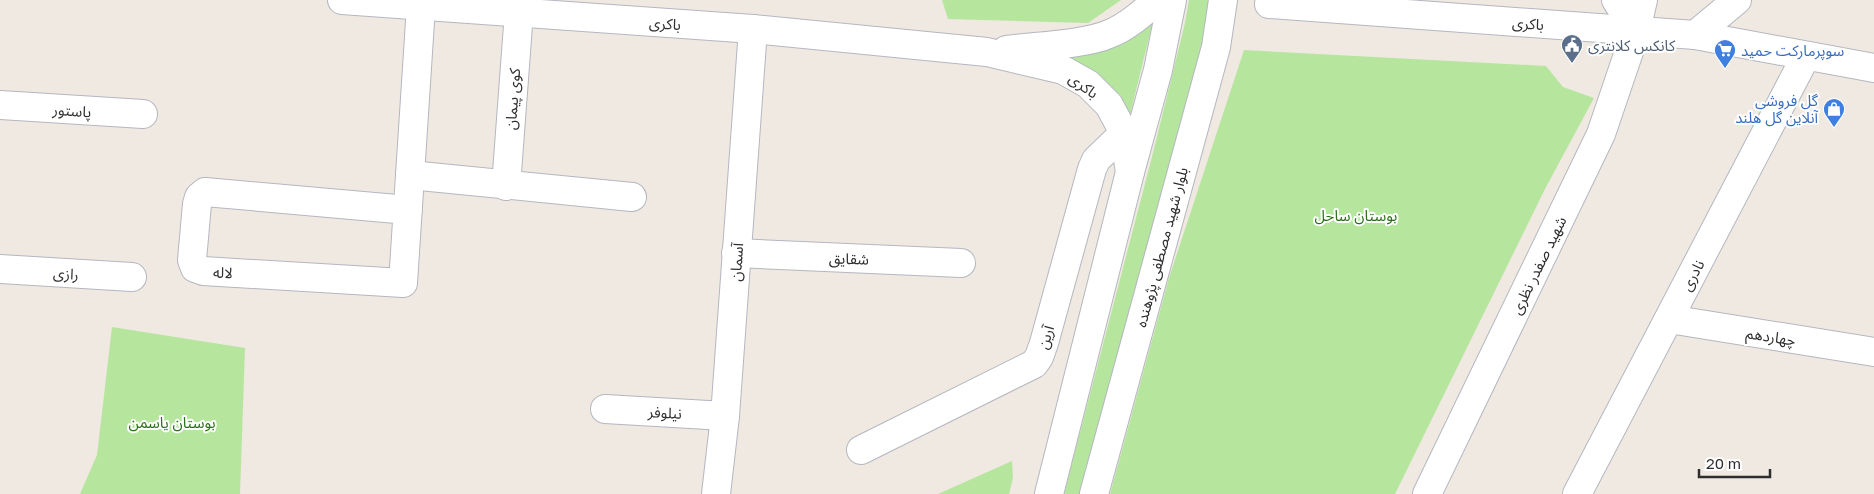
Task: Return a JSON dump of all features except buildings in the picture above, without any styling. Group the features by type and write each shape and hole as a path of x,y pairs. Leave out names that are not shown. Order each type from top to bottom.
{"street":[{"name":"باکری","path":"342,0 518,12 558,8 987,52 1063,70 1088,84 1109,105 1124,133 1130,172"},
{"name":"باکری","path":"987,52 1085,40 1110,34 1146,10 1156,0"},
{"path":"1049,494 1130,172 1158,70 1172,0"},
{"name":"بلوار شهید مصطفی پژوهنده","path":"1094,494 1216,47 1223,0"},
{"path":"1616,0 1636,32"},
{"name":"شهید صفدر نظری","path":"1427,494 1601,134 1636,32 1643,0"},
{"path":"1695,35 1708,0"},
{"path":"1695,35 1737,0"},
{"name":"باکری","path":"1269,4 1695,35 1874,68"},
{"name":"لاله","path":"408,210 205,192 199,198 197,204 192,260 195,268 203,271 403,283 408,210 421,6"},
{"name":"کوی پیمان","path":"506,186 518,12"},
{"name":"آسمان","path":"716,494 725,416 753,29"},
{"name":"نادری","path":"1577,494 1806,56"},
{"name":"پاستور","path":"0,104 143,114"},
{"name":"آرین","path":"861,450 1034,364 1039,357 1044,343 1092,169 1096,160 1124,133"},
{"path":"410,176 632,198"},
{"name":"شقایق","path":"736,254 961,263"},
{"name":"رازی","path":"0,269 132,277"},
{"name":"چهاردهم","path":"1669,319 1874,352"},
{"name":"نیلوفر","path":"605,409 725,416"}],"green space":[{"path":"942,0 1121,0 1088,23 948,19"},
{"path":"1189,0 1211,0 1207,25 1086,494 1064,494 1153,153"},
{"path":"1156,9 1127,127 1043,51"},
{"name":"بوستان ساحل","path":"1244,50 1546,66 1563,87 1594,98 1546,187 1395,494 1110,494 1169,278"},
{"name":"بوستان یاسمن","path":"112,327 245,348 240,494 80,494 97,455"},
{"path":"1012,461 1013,478 1009,494 938,494"}],"place":[{"name":"کانکس کلانتری","path":"1572,64"},
{"name":"سوپرمارکت حمید","path":"1725,69"},
{"name":"گل فروشی آنلاین گل هلند","path":"1834,128"}]}
